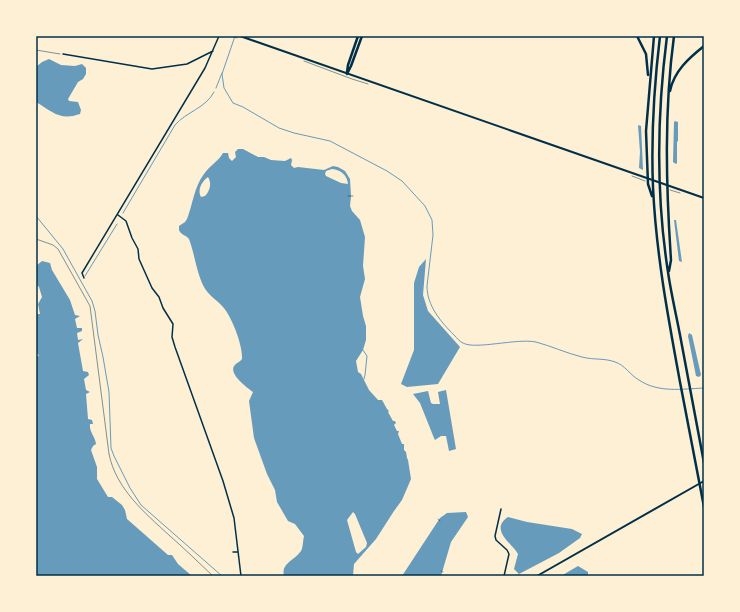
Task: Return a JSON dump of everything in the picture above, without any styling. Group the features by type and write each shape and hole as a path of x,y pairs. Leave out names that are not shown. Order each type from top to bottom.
{"highway":[{"path":"347,74 348,65 358,36"},
{"path":"347,74 352,66 362,36"},
{"path":"637,36 642,44 646,56 649,83"},
{"path":"654,36 646,131 648,184 654,201"},
{"path":"660,36 653,119 652,161 654,201 662,282 704,507"},
{"path":"667,36 662,96 660,150 661,204 668,273 704,463"},
{"path":"668,273 671,260 667,180 667,106 674,36"},
{"path":"667,106 672,82 678,71 689,58 704,46"}],"street":[{"path":"84,278 82,273 205,68 219,36"},
{"path":"240,36 704,198"},
{"path":"63,54 139,67 154,68 187,64 213,51"},
{"path":"118,215 127,222 152,288 159,297 173,324 173,342 221,472 233,514 241,576"},
{"path":"537,576 704,481"},
{"path":"501,509 495,536 496,540 506,548 509,554 504,576"},
{"path":"233,552 238,552"}],"path":[{"path":"232,36 237,38"},
{"path":"36,50 63,54"},
{"path":"348,196 353,196"},
{"path":"36,239 58,249 90,306 109,454 112,467 117,477 140,508 213,576"}],"water":[{"path":"49,59 61,65 75,66 82,64 86,68 86,74 83,79 78,82 68,99 69,101 78,102 81,110 80,114 73,116 62,116 52,112 36,102 36,67"},
{"path":"675,121 678,122 676,164 673,162"},
{"path":"638,125 641,126 643,170 639,168 640,152"},
{"path":"238,149 243,149 258,157 264,157 271,160 285,161 291,158 291,165 294,168 298,167 324,170 333,166 338,167 345,171 350,179 350,206 352,211 360,220 365,237 363,266 365,279 360,297 366,326 366,340 363,350 356,361 358,372 361,374 369,390 378,400 382,400 393,421 396,423 394,425 397,431 399,431 398,434 402,444 404,444 411,479 402,500 376,539 354,564 353,576 284,576 284,568 286,565 301,551 304,536 295,524 288,521 277,502 275,490 267,474 254,438 249,401 253,392 236,377 233,370 234,366 242,359 242,353 239,339 233,324 223,307 208,293 204,287 189,239 179,230 179,226 187,219 196,190 204,174 223,153 228,153 229,158 232,161 236,157 235,152","holes":["332,169 338,170 343,174 348,184 341,183 326,176 326,171","208,177 210,187 205,196 201,197 200,189 202,183","353,512 367,543 366,547 358,554 356,552 347,520"]},
{"path":"674,220 676,220 682,262 679,261"},
{"path":"426,259 423,295 428,311 460,347 438,384 407,387 401,384 414,350 414,283 419,267"},
{"path":"42,261 50,263 52,270 70,300 75,315 80,316 75,319 77,328 82,328 82,331 77,333 78,340 83,339 78,343 83,371 88,372 89,375 84,379 86,390 90,392 86,394 88,419 92,420 93,424 90,424 90,427 96,444 91,450 97,467 97,479 108,497 112,497 122,505 127,519 168,555 172,555 178,564 192,576 36,576 36,356 39,356 36,351 36,314 40,314 38,304 42,297 39,287 36,284 36,266"},
{"path":"689,333 692,335 701,375 699,377 696,376 688,336"},
{"path":"446,390 456,449 449,451 446,436 441,436 435,440 420,403 413,394 428,391 431,403 440,404 438,392"},
{"path":"466,512 468,517 451,542 441,576 402,576 440,518 447,513"},
{"path":"508,517 527,522 572,529 582,534 580,538 559,553 519,574 514,569 518,554 501,532 503,522"},
{"path":"578,566 588,572 588,576 561,576"}],"waterway":[{"path":"235,36 222,74 224,88 233,103 243,107 279,128 330,141 387,171 402,181 425,206 432,220 433,235 427,286 429,300 440,319 461,342 469,345 486,345 518,341 536,342 570,354 619,363 633,376 654,387 662,389 704,388"},
{"path":"216,88 222,73"},
{"path":"123,213 175,125 206,102 214,92"},
{"path":"36,216 63,249 92,301 109,392 111,448 130,488 141,505 222,576"},
{"path":"85,276 117,224"},
{"path":"363,350 367,356 364,379"}]}
